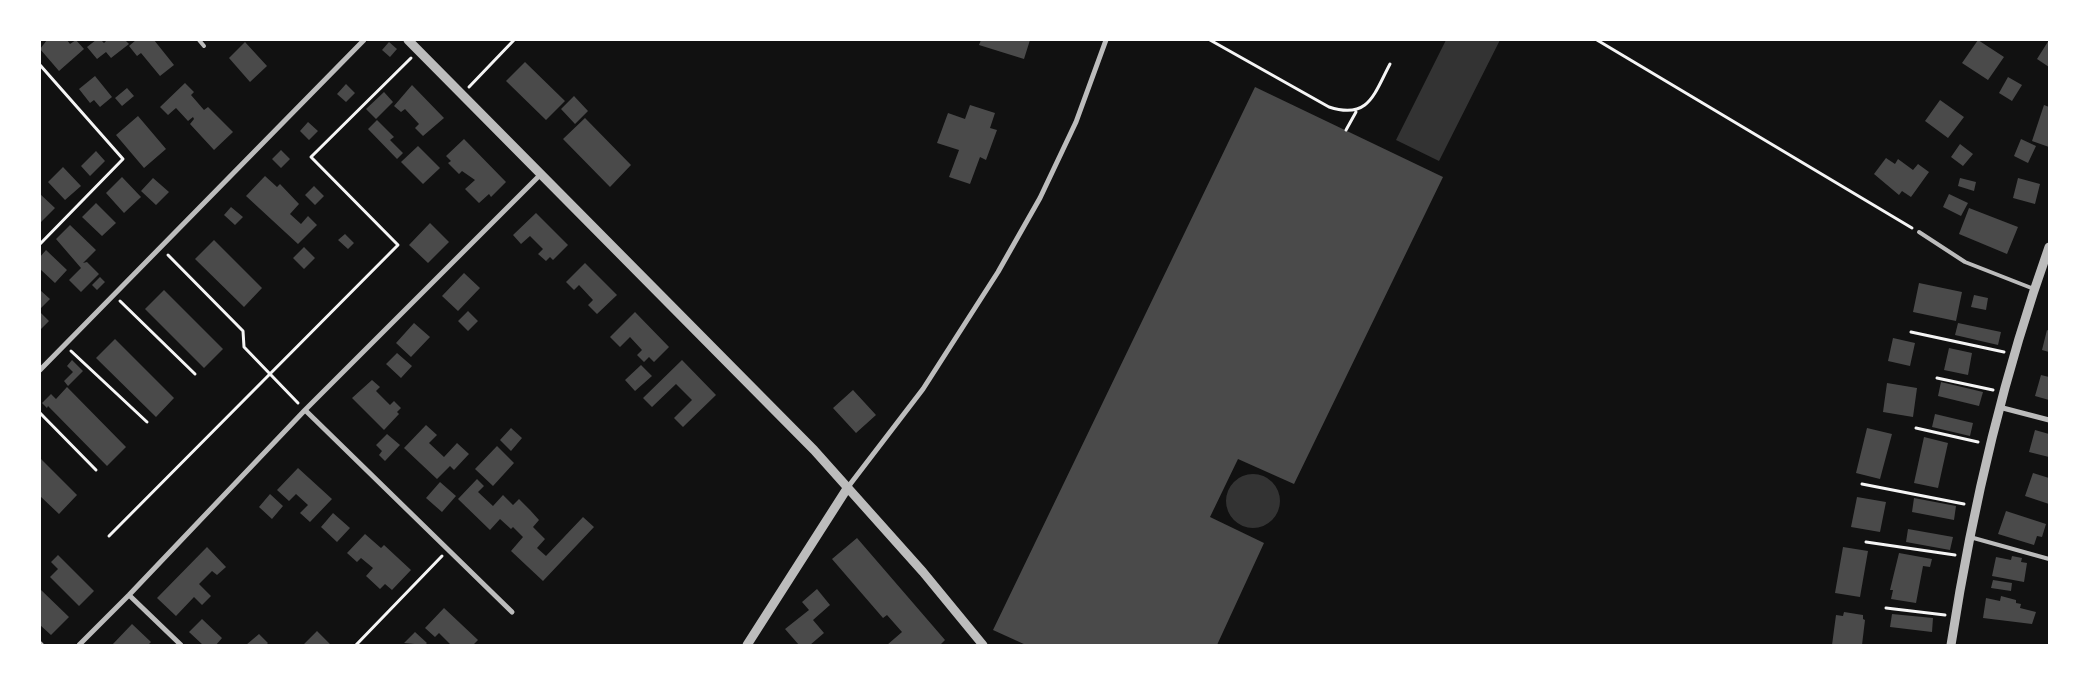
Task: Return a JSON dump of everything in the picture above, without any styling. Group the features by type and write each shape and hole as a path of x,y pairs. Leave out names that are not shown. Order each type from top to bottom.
{"street":[{"path":"40,370 364,40"},
{"path":"408,40 540,175 780,414 848,486 923,572 983,645"},
{"path":"747,645 848,486 923,389 1026,223 1076,122 1106,40"},
{"path":"79,645 305,410 540,175"},
{"path":"1951,645 1970,537 1999,407 2049,247"},
{"path":"1999,407 2049,420"},
{"path":"305,410 512,612"},
{"path":"129,595 181,645"}],"lane":[{"path":"199,40 204,46"},
{"path":"1919,232 1965,262 2034,290"},
{"path":"1970,537 2049,559"}],"path":[{"path":"462,94 514,40"},
{"path":"1210,40 1329,107 1343,112 1356,111 1368,105 1390,64"},
{"path":"1597,40 1919,232"},
{"path":"109,536 398,245 311,157 418,50"},
{"path":"40,65 123,159 40,244"},
{"path":"1346,130 1356,111"},
{"path":"160,247 243,331 244,348 305,410"},
{"path":"113,295 195,374"},
{"path":"1911,332 2014,354"},
{"path":"65,345 147,422"},
{"path":"1937,378 2003,392"},
{"path":"40,414 96,470"},
{"path":"1916,428 1990,444"},
{"path":"1862,484 1977,506"},
{"path":"1866,542 1966,557"},
{"path":"356,645 448,550"},
{"path":"1886,608 1955,617"}],"shaded area":[{"path":"1446,40 1500,40 1439,161 1396,140"},
{"path":"1253,474 1263,476 1272,482 1278,491 1280,501 1278,511 1272,520 1263,526 1253,528 1243,526 1234,520 1228,511 1226,501 1228,491 1234,482 1243,476"}],"building":[{"path":"47,40 67,40 70,44 76,40 84,49 59,71 40,49"},
{"path":"96,40 101,40 104,43 107,40 125,40 129,44 111,58 106,52 97,59 87,47"},
{"path":"136,40 154,40 174,65 160,76 141,53 137,56 129,46"},
{"path":"981,40 1030,40 1024,59 979,45"},
{"path":"1978,40 2004,57 1988,80 1962,63"},
{"path":"2049,40 2049,67 2037,59"},
{"path":"245,42 267,66 250,82 229,58"},
{"path":"389,42 397,49 390,57 382,50"},
{"path":"525,62 565,101 546,120 506,81"},
{"path":"95,76 112,97 100,107 94,100 90,103 79,89"},
{"path":"2008,77 2022,85 2012,101 1999,93"},
{"path":"185,83 194,92 191,95 204,110 208,107 233,132 214,150 190,124 194,119 193,117 188,121 176,108 168,115 160,107"},
{"path":"346,84 355,93 346,102 337,94"},
{"path":"412,85 444,118 423,136 415,128 419,124 405,109 401,112 394,106"},
{"path":"1255,87 1443,177 1294,484 1238,459 1210,517 1264,543 1217,645 1026,645 993,630"},
{"path":"127,88 134,96 122,106 115,98"},
{"path":"384,92 393,102 376,119 366,109"},
{"path":"574,96 588,111 575,124 561,109"},
{"path":"1940,100 1964,117 1948,138 1925,121"},
{"path":"970,105 995,113 990,128 997,130 986,160 980,157 970,184 949,177 959,150 937,143 948,113 965,119"},
{"path":"2044,105 2049,107 2049,147 2032,141"},
{"path":"138,116 166,149 144,168 116,135"},
{"path":"585,118 631,165 610,187 563,139"},
{"path":"377,120 394,137 390,140 403,153 397,159 368,129"},
{"path":"308,122 318,131 309,140 300,131"},
{"path":"464,139 506,182 491,197 489,194 479,203 465,189 475,180 462,171 459,174 448,163 451,161 446,156"},
{"path":"2021,139 2036,146 2028,163 2014,156"},
{"path":"1960,144 1973,154 1963,166 1951,157"},
{"path":"418,146 440,168 423,184 401,162"},
{"path":"281,150 290,159 281,168 272,159"},
{"path":"96,151 105,161 90,176 81,166"},
{"path":"1886,158 1895,164 1898,159 1913,170 1918,164 1929,172 1911,197 1902,191 1899,195 1874,174"},
{"path":"63,167 81,186 65,200 48,182"},
{"path":"265,176 277,187 280,184 299,204 290,214 301,224 308,216 317,225 298,244 246,196"},
{"path":"122,177 141,197 124,213 106,193"},
{"path":"153,178 169,192 156,205 141,191"},
{"path":"1960,178 1976,182 1974,191 1958,186"},
{"path":"2018,178 2040,184 2035,204 2013,198"},
{"path":"314,186 324,196 315,205 305,195"},
{"path":"40,194 55,208 41,222 40,221"},
{"path":"1949,194 1968,203 1961,216 1943,207"},
{"path":"96,203 116,223 102,236 82,217"},
{"path":"231,207 243,217 235,225 224,215"},
{"path":"1969,208 2018,227 2007,254 1959,234"},
{"path":"536,213 568,245 553,260 550,257 546,261 538,254 543,249 530,236 521,244 513,235"},
{"path":"430,223 449,242 428,263 409,245"},
{"path":"70,225 96,250 83,263 87,262 99,274 81,292 69,280 81,268 56,239"},
{"path":"345,234 354,243 348,249 338,240"},
{"path":"214,240 262,288 244,307 195,259"},
{"path":"304,247 315,258 304,269 293,258"},
{"path":"46,250 67,270 55,283 40,269 40,257"},
{"path":"585,263 617,295 597,314 588,305 593,300 579,285 574,290 566,282"},
{"path":"464,273 480,288 458,311 442,296"},
{"path":"100,277 105,282 97,290 92,285"},
{"path":"1919,283 1962,292 1956,321 1913,312"},
{"path":"40,290 50,299 40,309"},
{"path":"164,290 223,349 204,368 145,309"},
{"path":"1974,295 1988,298 1986,310 1971,307"},
{"path":"468,311 478,321 468,331 458,321"},
{"path":"40,312 49,321 40,330"},
{"path":"635,312 669,347 654,362 649,357 644,362 637,355 642,350 630,337 620,347 610,337"},
{"path":"414,323 430,337 411,357 396,343"},
{"path":"1958,323 2001,332 1998,345 1955,335"},
{"path":"2047,330 2049,331 2049,352 2042,350"},
{"path":"1893,338 1915,343 1910,366 1888,361"},
{"path":"115,339 174,398 156,417 96,358"},
{"path":"1949,348 1972,353 1968,375 1944,370"},
{"path":"397,353 412,366 401,378 386,364"},
{"path":"72,360 83,371 68,386 64,381 73,372 67,366"},
{"path":"682,360 716,395 683,427 674,418 692,400 676,384 652,407 643,398"},
{"path":"641,365 652,376 635,391 625,380"},
{"path":"2041,375 2049,377 2049,400 2035,396"},
{"path":"372,380 380,387 376,391 390,405 394,401 401,408 397,412 399,414 384,430 352,398"},
{"path":"1941,382 1983,392 1979,406 1938,396"},
{"path":"1887,383 1917,388 1913,417 1883,412"},
{"path":"67,387 126,447 107,466 48,406 47,408 42,403 51,394 56,399"},
{"path":"853,390 876,415 856,433 833,408"},
{"path":"1935,414 1973,423 1970,436 1932,427"},
{"path":"426,425 437,435 429,443 444,457 457,443 469,454 454,470 450,466 437,479 404,448"},
{"path":"511,428 522,438 511,451 500,440"},
{"path":"1867,428 1892,434 1880,479 1856,473"},
{"path":"2035,430 2049,434 2049,457 2029,452"},
{"path":"387,434 400,445 385,461 379,455 382,451 376,445"},
{"path":"1924,437 1948,443 1938,488 1914,483"},
{"path":"497,446 514,463 493,486 475,469"},
{"path":"40,458 77,495 59,514 40,496"},
{"path":"298,468 332,499 310,522 300,513 308,505 296,494 289,501 277,490"},
{"path":"2033,473 2049,478 2049,504 2025,496"},
{"path":"477,479 484,486 478,492 493,506 503,495 513,505 519,499 539,520 533,527 545,539 537,548 546,556 583,517 594,527 543,581 511,551 523,537 513,527 511,529 500,519 490,530 458,499"},
{"path":"440,482 456,496 442,512 426,498"},
{"path":"270,494 283,506 272,519 259,507"},
{"path":"1857,497 1886,502 1880,532 1851,527"},
{"path":"1914,498 1956,506 1954,520 1912,512"},
{"path":"2006,511 2046,524 2042,537 2037,536 2034,545 1998,534"},
{"path":"333,513 350,528 337,542 321,527"},
{"path":"1908,529 1953,537 1950,550 1906,542"},
{"path":"365,534 381,548 384,545 411,570 392,590 385,584 380,589 366,576 373,568 361,558 357,562 347,553"},
{"path":"857,538 945,640 940,645 887,645 902,632 887,615 883,618 832,559"},
{"path":"207,547 226,567 217,575 212,571 199,584 211,596 202,605 194,597 176,616 157,598"},
{"path":"1843,547 1868,551 1860,597 1835,593"},
{"path":"1899,553 1932,559 1930,567 1923,566 1916,603 1891,599 1893,590 1890,590"},
{"path":"58,555 94,591 79,606 50,577 58,569 51,562"},
{"path":"2012,556 2022,558 2021,562 2027,563 2024,582 1992,576 1996,557 2011,560"},
{"path":"1993,580 2012,583 2011,591 1991,588"},
{"path":"40,589 69,617 51,635 40,625"},
{"path":"817,589 830,605 813,620 824,633 810,645 799,645 785,629 809,610 802,602"},
{"path":"2001,596 2016,600 2016,603 2021,604 2020,608 2036,612 2032,624 1983,618 1986,598 2000,601"},
{"path":"444,608 478,640 473,645 451,645 439,633 435,637 425,628"},
{"path":"1844,612 1863,615 1865,620 1862,645 1832,645 1836,615 1843,616"},
{"path":"1892,614 1933,618 1932,632 1890,627"},
{"path":"202,619 222,638 216,645 203,645 189,632"},
{"path":"132,624 151,642 148,645 112,645"},
{"path":"317,631 331,645 303,645"},
{"path":"415,632 427,643 425,645 404,643"},
{"path":"259,634 268,643 266,645 246,645"}]}
